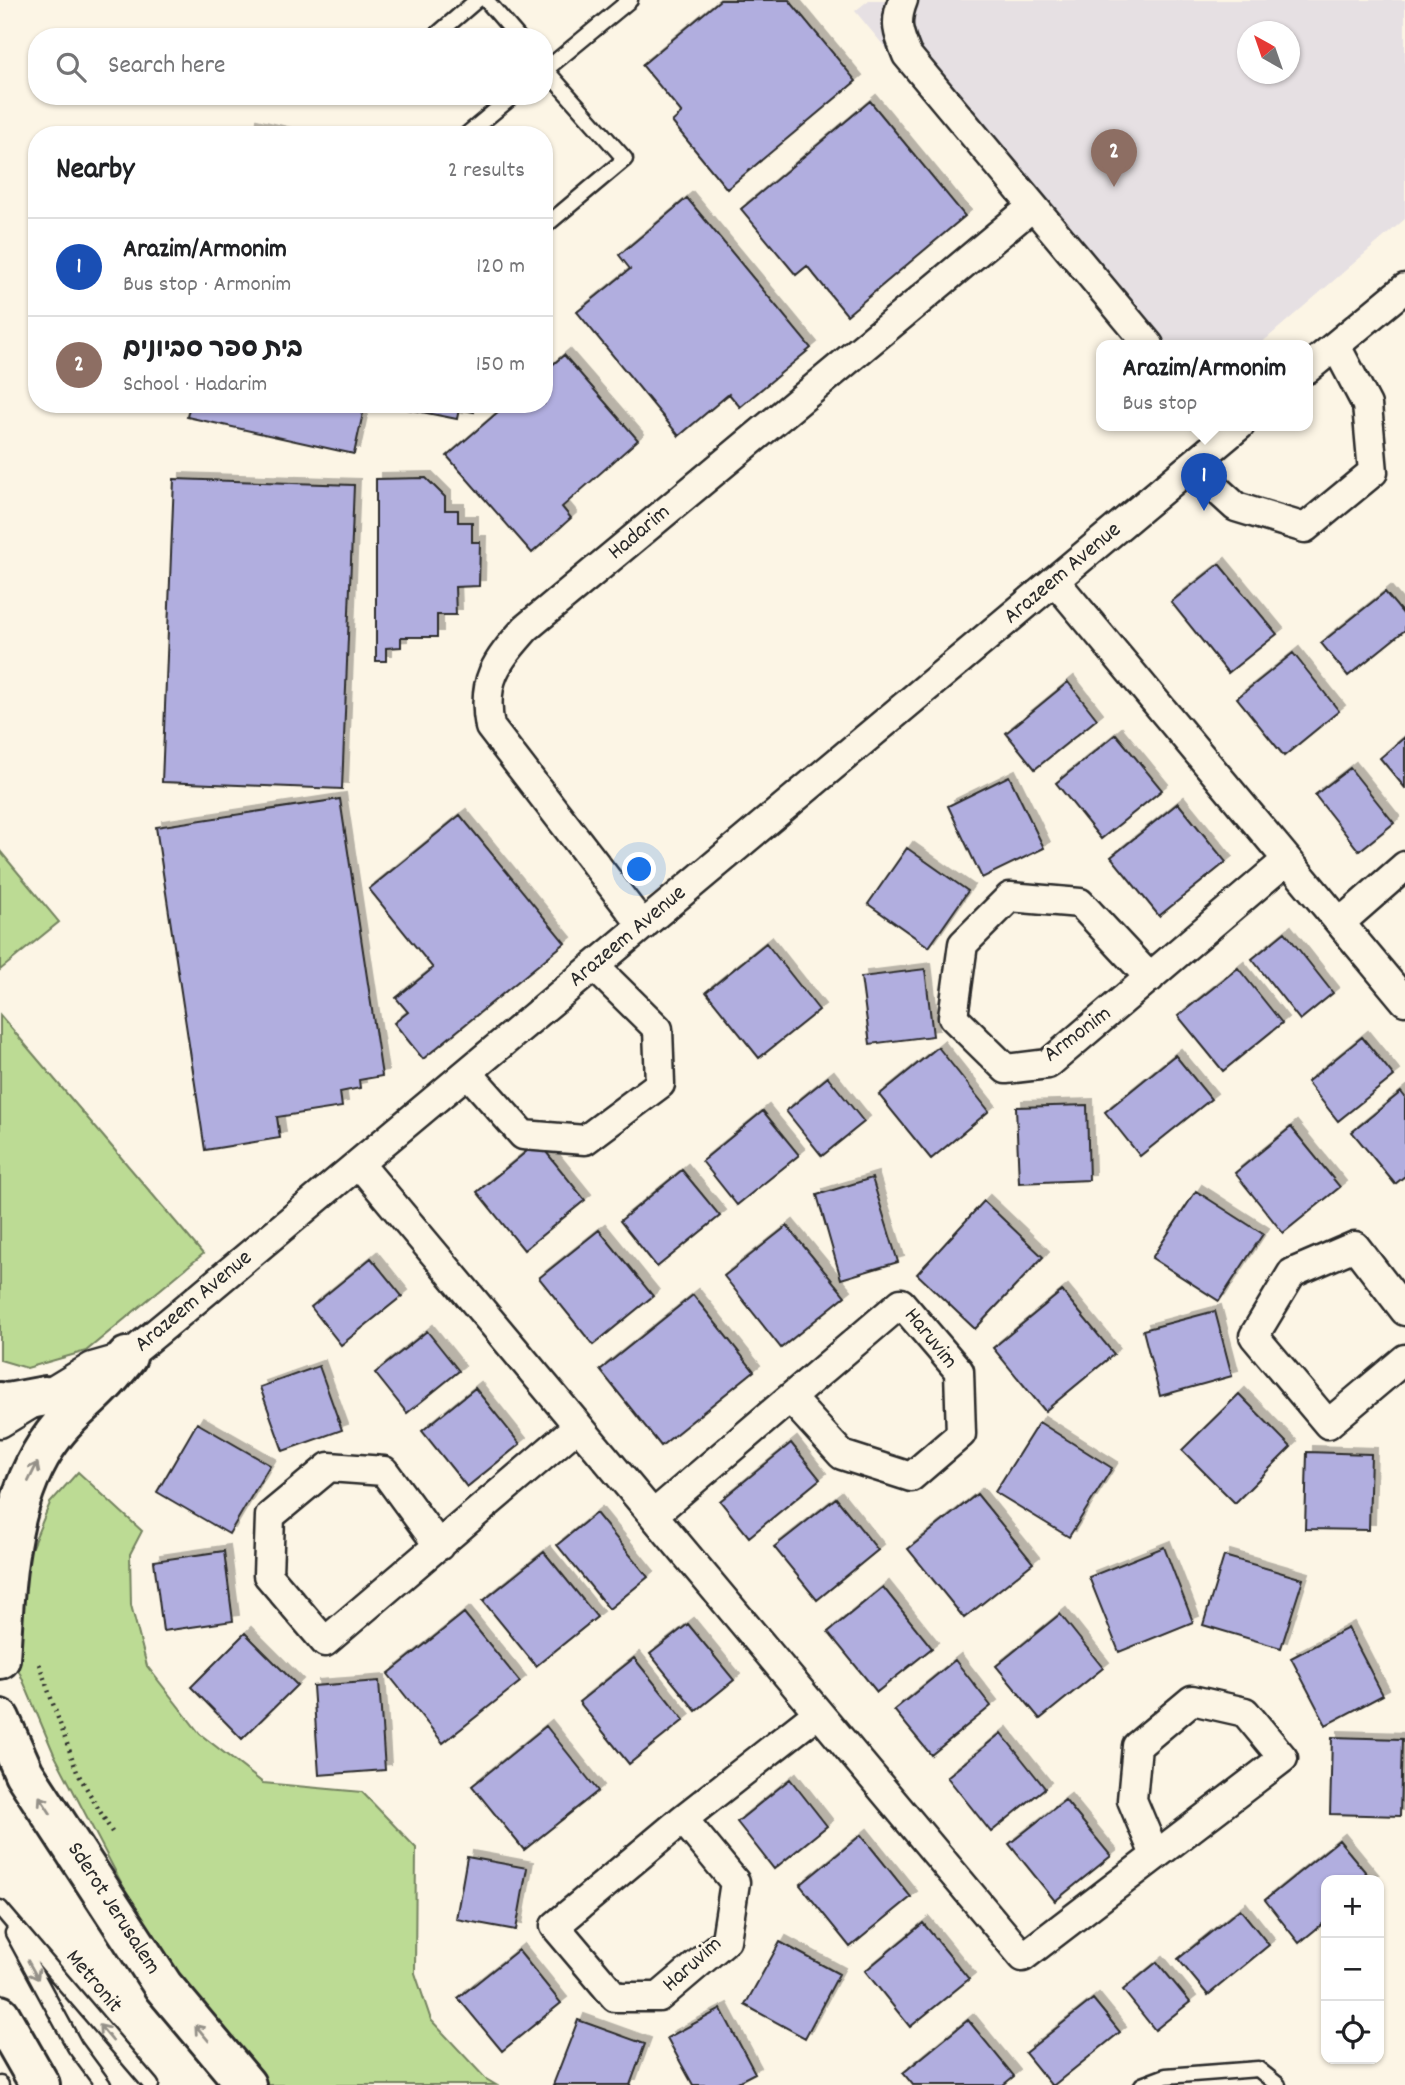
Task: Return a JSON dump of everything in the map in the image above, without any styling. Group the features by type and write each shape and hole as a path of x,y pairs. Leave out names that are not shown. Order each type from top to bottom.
{"main road":[{"path":"18,1658 9,1559 20,1499 51,1438 68,1417 103,1386 127,1357"},
{"path":"0,1402 8,1404 46,1396"},
{"path":"0,1669 24,1773"},
{"name":"Sderot Jerusalem","path":"0,1719 24,1773 163,1986 246,2085"},
{"path":"0,2015 40,2085"}],"street":[{"path":"903,0 897,15 899,34 907,55 1145,340"},
{"name":"Hadarim","path":"643,926 490,727 486,705 491,676 506,651 526,628 1033,206"},
{"path":"1313,364 1405,288"},
{"path":"1191,466 1236,507 1305,528 1373,472 1367,405 1336,346"},
{"name":"Arazeem Avenue","path":"0,1423 92,1367 127,1357 360,1165 1055,581 1191,466 1225,431"},
{"path":"1055,581 1405,1001"},
{"name":"Armonim","path":"1150,978 1080,902 1010,897 963,944 953,1017 1006,1069 1048,1064 1150,978 1287,860"},
{"path":"1340,923 1405,866"},
{"path":"468,1073 523,1135 585,1140 660,1084 658,1028 594,966"},
{"path":"360,1165 1023,1957 1283,1758 1245,1712 1192,1700 1137,1746 1132,1800 1155,1855"},
{"path":"1405,1311 1355,1246 1292,1273 1254,1336 1328,1424 1405,1359"},
{"name":"Haruvim","path":"653,1515 901,1303 959,1371 961,1434 911,1476 842,1455 791,1399"},
{"path":"439,1546 384,1471 329,1467 270,1516 268,1575 325,1642 439,1546 578,1426"},
{"name":"Haruvim","path":"682,1819 736,1882 726,1940 659,1997 615,1997 555,1926 682,1819 818,1713"}],"lane":[{"path":"444,28 477,0"},
{"path":"486,0 509,28"},
{"path":"553,63 630,0"},
{"path":"553,78 625,159 553,219"},
{"path":"477,126 502,105"},
{"name":"Metronit","path":"0,1909 75,2047 103,2085"},
{"name":"Metronit","path":"0,1909 150,2085"},
{"path":"1142,2085 1166,2076 1258,2069 1278,2085"}],"path":[{"path":"18,1658 112,1832"}],"shaded area":[{"path":"869,0 1405,0 1405,219 1265,340 1128,340 855,11"}],"green space":[{"path":"0,851 59,922 0,970"},
{"path":"0,1015 203,1254 86,1351 27,1368 0,1360"},
{"path":"78,1472 142,1531 130,1554 131,1605 147,1666 200,1734 263,1783 362,1792 416,1848 415,1973 431,2020 486,2079 496,2085 260,2085 233,2053 135,1909 54,1754 16,1664 17,1583 50,1503"}],"building":[{"path":"720,0 789,0 856,81 727,189 672,122 682,113 642,65"},
{"path":"870,101 965,216 847,315 807,266 796,275 741,209"},
{"path":"687,198 811,348 740,407 729,394 679,436 577,312 630,269 619,255"},
{"path":"564,355 638,440 562,507 571,518 532,553 447,456 497,413 553,413 553,364"},
{"path":"188,413 363,413 354,454 187,417"},
{"path":"427,413 458,413 457,419"},
{"path":"426,478 445,497 445,510 458,510 458,522 472,522 472,542 480,542 479,586 455,587 456,615 437,615 437,637 401,637 401,647 386,648 386,661 376,661 376,479"},
{"path":"174,479 354,485 342,789 162,782"},
{"path":"1219,564 1277,634 1228,673 1171,602"},
{"path":"1385,592 1405,616 1405,630 1348,676 1321,643"},
{"path":"1293,653 1339,711 1284,756 1237,698"},
{"path":"1068,682 1097,719 1035,769 1006,733"},
{"path":"1116,734 1162,790 1101,839 1056,783"},
{"path":"1405,737 1405,788 1380,758"},
{"path":"1350,768 1394,823 1359,851 1315,795"},
{"path":"1009,776 1044,848 982,878 948,806"},
{"path":"340,799 382,1076 359,1080 360,1088 340,1092 342,1107 277,1117 280,1138 205,1150 156,827"},
{"path":"1178,803 1226,862 1159,916 1111,857"},
{"path":"460,815 565,943 423,1059 394,1023 408,1012 396,998 433,968 369,889"},
{"path":"907,848 968,891 929,947 868,904"},
{"path":"1285,932 1333,993 1300,1020 1252,959"},
{"path":"766,943 819,1010 759,1058 706,992"},
{"path":"1238,968 1282,1023 1223,1071 1178,1016"},
{"path":"925,969 933,1036 870,1044 861,977"},
{"path":"1362,1037 1394,1076 1338,1121 1307,1082"},
{"path":"938,1047 989,1111 931,1159 879,1095"},
{"path":"1175,1055 1211,1099 1140,1156 1105,1112"},
{"path":"828,1077 864,1122 822,1156 786,1111"},
{"path":"1401,1092 1405,1097 1405,1176 1395,1184 1352,1132"},
{"path":"1087,1105 1089,1180 1019,1183 1016,1107"},
{"path":"763,1111 799,1155 737,1205 702,1161"},
{"path":"1291,1127 1340,1187 1283,1233 1235,1173"},
{"path":"538,1142 585,1200 524,1250 477,1192"},
{"path":"682,1170 720,1216 657,1267 620,1221"},
{"path":"872,1178 898,1262 841,1279 817,1195"},
{"path":"1196,1191 1263,1234 1219,1301 1152,1258"},
{"path":"984,1201 1043,1257 975,1329 917,1274"},
{"path":"787,1226 845,1296 781,1348 724,1276"},
{"path":"599,1230 653,1296 593,1345 539,1278"},
{"path":"371,1258 402,1296 341,1345 311,1307"},
{"path":"1062,1291 1114,1354 1045,1411 993,1348"},
{"path":"693,1295 754,1371 661,1446 600,1370"},
{"path":"1215,1311 1232,1376 1160,1396 1143,1330"},
{"path":"427,1331 459,1371 407,1413 375,1373"},
{"path":"319,1366 342,1430 283,1451 260,1387"},
{"path":"475,1388 520,1444 467,1487 422,1431"},
{"path":"1239,1394 1291,1447 1235,1503 1182,1450"},
{"path":"1039,1422 1112,1468 1069,1537 995,1492"},
{"path":"197,1423 270,1465 229,1534 157,1492"},
{"path":"791,1443 820,1479 749,1537 720,1501"},
{"path":"1307,1452 1371,1454 1369,1530 1305,1529"},
{"path":"977,1494 1033,1563 964,1618 908,1549"},
{"path":"836,1498 878,1550 817,1600 774,1547"},
{"path":"596,1513 648,1577 609,1609 557,1545"},
{"path":"1164,1547 1193,1622 1119,1652 1089,1577"},
{"path":"224,1551 233,1621 163,1631 154,1561"},
{"path":"544,1552 597,1617 536,1666 483,1601"},
{"path":"1224,1556 1303,1579 1281,1648 1203,1625"},
{"path":"883,1587 932,1648 877,1692 828,1632"},
{"path":"464,1613 520,1682 443,1743 388,1674"},
{"path":"1060,1614 1103,1668 1040,1719 996,1666"},
{"path":"688,1624 734,1680 696,1711 650,1654"},
{"path":"1348,1628 1383,1695 1326,1725 1291,1658"},
{"path":"245,1633 297,1685 242,1739 191,1687"},
{"path":"634,1658 684,1720 629,1764 579,1702"},
{"path":"955,1660 991,1706 931,1755 894,1710"},
{"path":"379,1681 385,1770 319,1775 313,1686"},
{"path":"546,1726 598,1791 524,1850 472,1786"},
{"path":"1001,1733 1045,1788 991,1832 947,1777"},
{"path":"1332,1737 1402,1739 1400,1816 1330,1814"},
{"path":"790,1779 827,1826 774,1869 737,1822"},
{"path":"1065,1800 1111,1856 1055,1901 1009,1844"},
{"path":"861,1835 911,1897 850,1947 800,1885"},
{"path":"1339,1840 1368,1875 1321,1875 1321,1925 1299,1943 1265,1900"},
{"path":"467,1857 527,1868 516,1930 456,1919"},
{"path":"1240,1909 1269,1945 1208,1995 1178,1959"},
{"path":"923,1923 969,1979 910,2027 865,1971"},
{"path":"780,1942 839,1974 805,2038 745,2005"},
{"path":"518,1950 561,2003 502,2051 458,1998"},
{"path":"1157,1962 1190,2002 1155,2030 1123,1990"},
{"path":"1093,1999 1120,2032 1051,2085 1025,2053"},
{"path":"721,2009 755,2073 732,2085 693,2085 667,2038"},
{"path":"578,2020 645,2044 630,2085 553,2085"},
{"path":"968,2020 1014,2076 1003,2085 913,2085 903,2073"}],"place":[{"name":"בית ספר סביונים","path":"1114,187"},
{"name":"Arazim/Armonim","path":"1204,511"}]}
